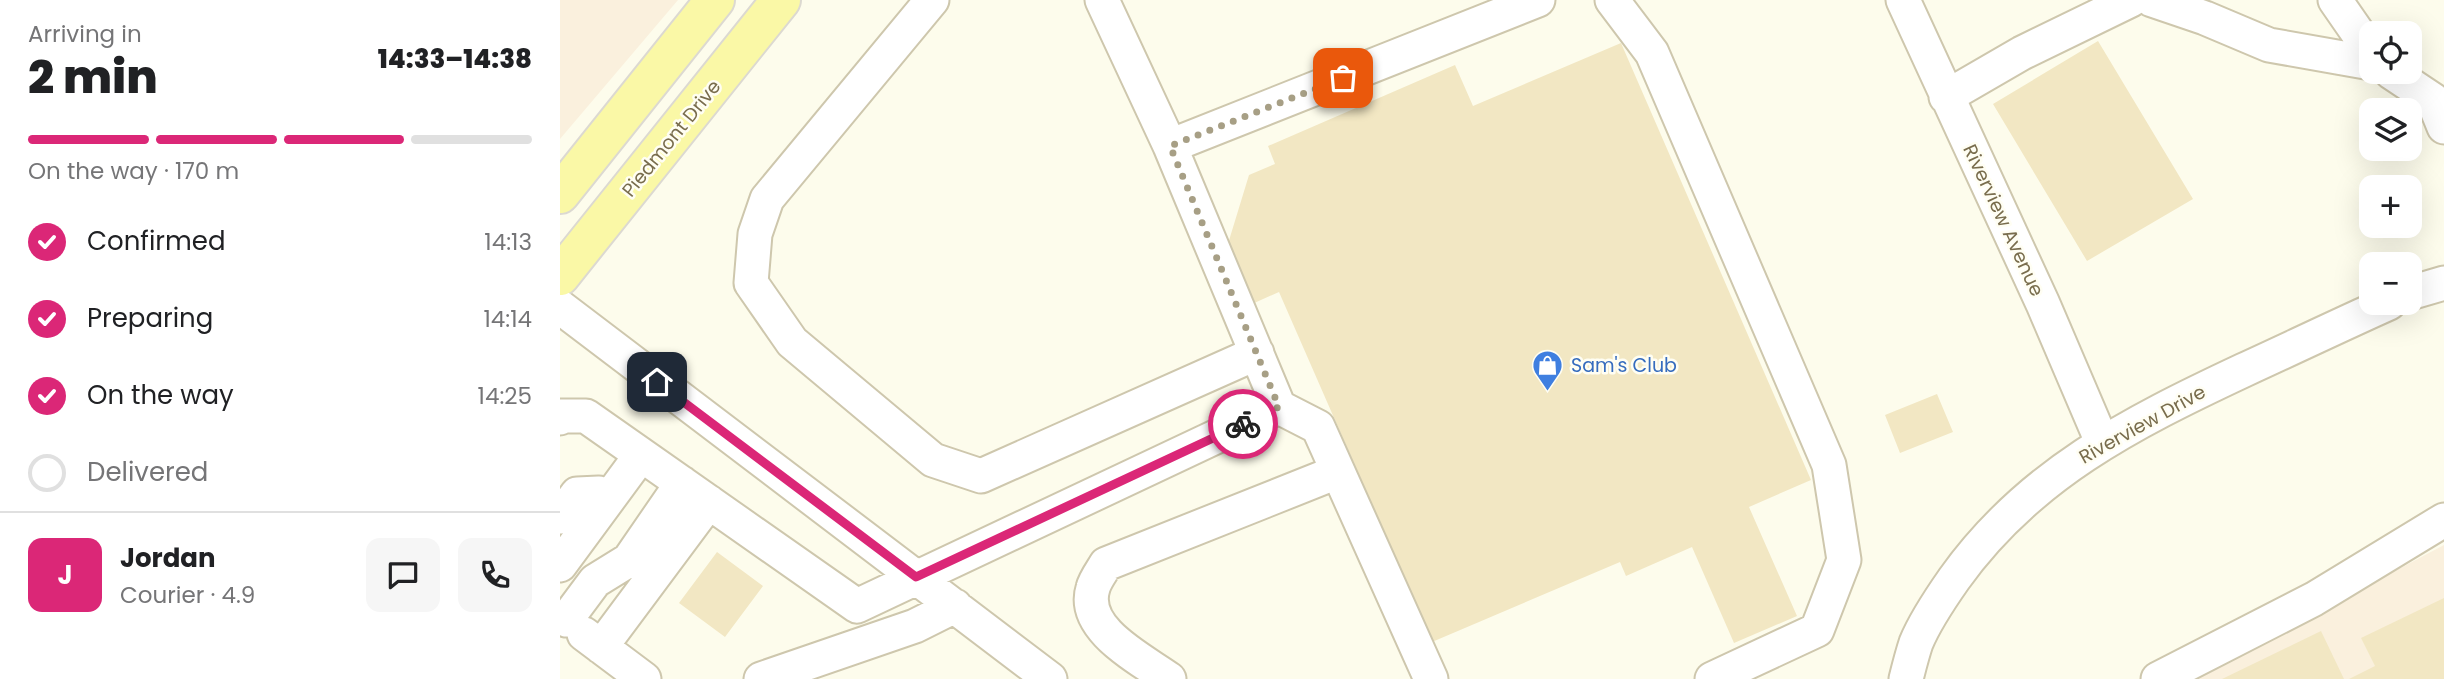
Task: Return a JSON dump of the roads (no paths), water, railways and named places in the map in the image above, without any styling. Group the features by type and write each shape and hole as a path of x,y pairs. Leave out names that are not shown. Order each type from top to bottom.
{"main road":[{"path":"560,194 715,0"},
{"name":"Piedmont Drive","path":"560,276 781,0"}],"street":[{"path":"932,0 767,199 755,234 751,283 792,342 933,460 981,476 1256,353"},
{"path":"1102,0 1170,146 1279,407 1318,427 1431,679"},
{"path":"1170,146 1538,0"},
{"path":"1612,0 1652,53 1829,465 1844,560 1817,630 1712,679"},
{"name":"Riverview Avenue","path":"1903,0 2043,304 2102,442"},
{"path":"1946,97 2022,53 2131,0"},
{"path":"2152,0 2206,18 2269,45 2359,61"},
{"path":"2335,0 2359,35"},
{"path":"2408,84 2433,100 2444,127"},
{"path":"2422,289 2444,283"},
{"path":"560,307 1050,679"},
{"name":"Riverview Drive","path":"1906,679 1917,642 1942,596 1972,553 2014,510 2054,476 2102,442 2172,404 2363,315"},
{"path":"560,418 586,416 857,606 1279,407"},
{"path":"1169,679 1104,633 1093,614 1092,589 1107,564 1337,472"},
{"path":"560,517 577,494 599,493 670,475"},
{"path":"560,565 670,475"},
{"path":"580,631 594,582 629,560 670,475"},
{"path":"580,631 670,475"},
{"path":"560,545 599,493"},
{"path":"2158,679 2314,599 2444,520"},
{"path":"761,679 915,626 955,607"},
{"path":"580,631 644,679"}],"place":[{"name":"Sam's Club","path":"1548,392"}]}
